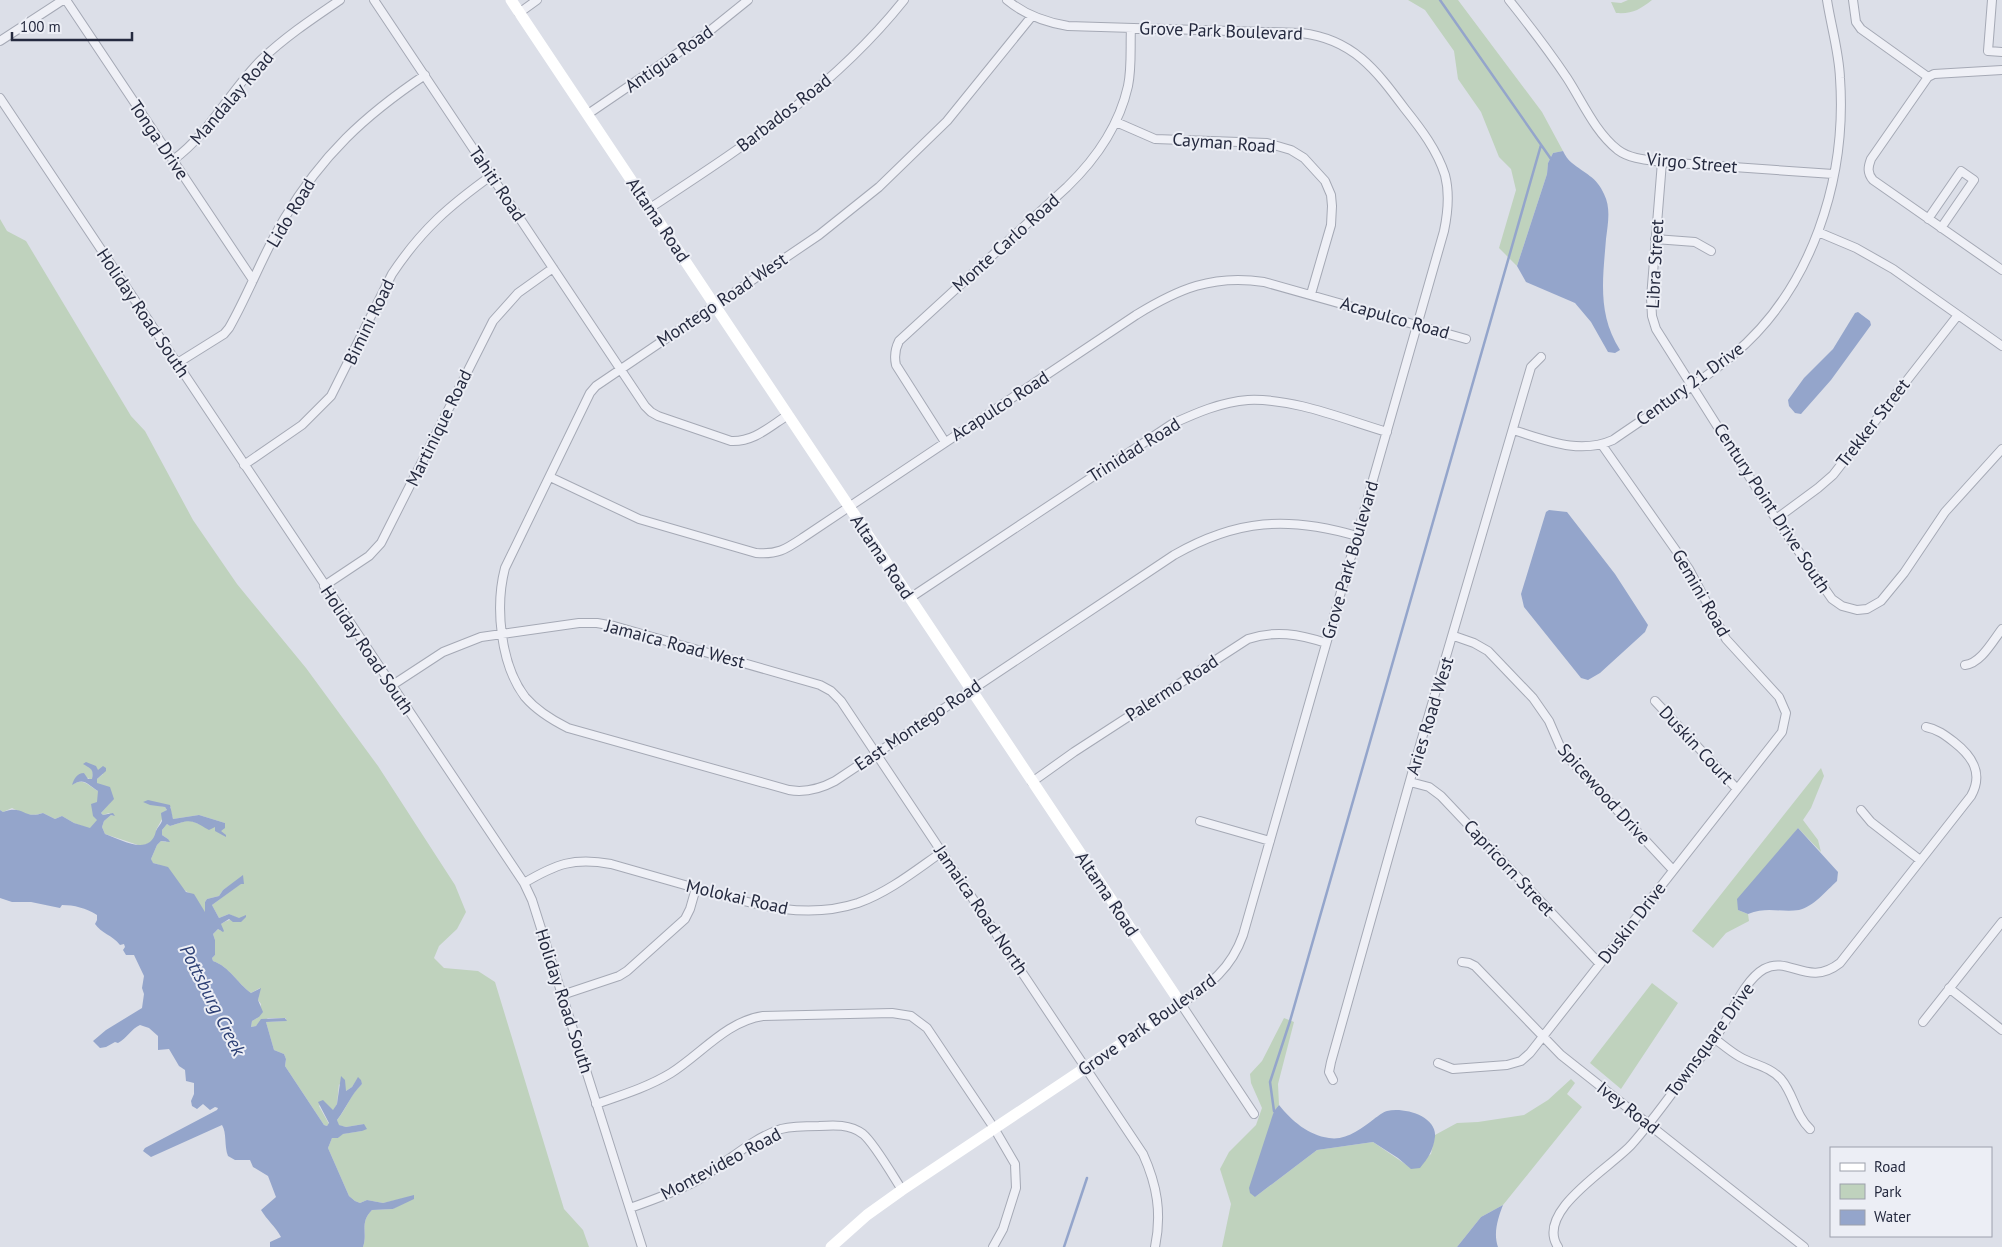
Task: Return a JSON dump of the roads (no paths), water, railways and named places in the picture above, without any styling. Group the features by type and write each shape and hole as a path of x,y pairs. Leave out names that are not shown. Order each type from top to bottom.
{"street":[{"path":"0,42 65,0"},
{"name":"Tonga Drive","path":"65,0 253,280"},
{"name":"Mandalay Road","path":"172,160 196,141 238,86 261,61 292,32 340,0"},
{"name":"Tahiti Road","path":"374,0 645,406 651,412 731,441 742,442 751,439 788,415"},
{"name":"Altama Road","path":"511,0 1254,1114"},
{"path":"519,12 537,0"},
{"name":"Antigua Road","path":"588,114 706,33 748,0"},
{"name":"Barbados Road","path":"650,208 773,125 816,91 875,34 904,0"},
{"name":"Grove Park Boulevard","path":"831,1247 868,1215 902,1190 1181,1004 1216,978 1229,964 1238,950 1447,216 1448,190 1436,152 1414,120 1373,68 1347,48 1325,38 1309,34 1068,26 1047,22 1032,16 1007,0"},
{"name":"Virgo Street","path":"1510,0 1566,77 1608,142 1619,151 1635,158 1662,162 1833,174"},
{"name":"Century 21 Drive","path":"1513,430 1573,447 1587,448 1602,445 1613,440 1733,355 1769,318 1796,278 1818,232 1826,209 1833,174 1839,138 1840,77 1827,0"},
{"path":"1853,0 1856,22 1861,30 1928,77"},
{"path":"1992,0 1988,51 2002,52"},
{"name":"Montego Road West","path":"503,635 500,596 505,568 590,393 601,382 819,235 879,187 947,121 1032,16"},
{"name":"Monte Carlo Road","path":"945,442 896,365 895,357 899,341 1083,172 1102,147 1116,122 1128,86 1130,28"},
{"path":"2002,70 1934,74 1928,77 1871,159 1868,167 1868,175 1873,180 2002,270"},
{"name":"Lido Road","path":"176,364 224,334 229,328 284,220 307,182 325,159 387,101 425,75"},
{"name":"Holiday Road South","path":"0,98 524,884 532,900 642,1247"},
{"name":"Cayman Road","path":"1116,122 1155,139 1268,143 1291,150 1304,158 1325,181 1331,195 1332,206 1331,225 1311,294"},
{"name":"Libra Street","path":"1662,162 1650,298 1652,316 1661,340 1692,385"},
{"path":"1928,218 1961,171 1974,180 1941,228"},
{"name":"Bimini Road","path":"244,465 302,425 331,396 392,274 405,255 438,216 492,175"},
{"path":"1818,232 1856,248 1881,262 2002,346"},
{"path":"1655,239 1695,242 1710,251"},
{"name":"Martinique Road","path":"324,586 369,556 382,542 493,321 518,293 553,268"},
{"name":"Acapulco Road","path":"550,477 639,520 756,553 770,555 782,551 1164,298 1183,290 1222,280 1247,279 1311,294 1466,339"},
{"name":"Trekker Street","path":"1776,519 1818,488 1833,474 1958,315"},
{"name":"Aries Road West","path":"1332,1080 1329,1072 1331,1062 1410,782 1531,367 1541,357"},
{"name":"Century Point Drive South","path":"1692,385 1776,519 1832,599 1849,609 1867,609 1885,597 1904,573 1945,512 2002,449"},
{"name":"Trinidad Road","path":"910,598 1172,424 1208,408 1247,400 1269,400 1288,403 1387,432"},
{"name":"Gemini Road","path":"1602,445 1689,569 1726,639 1779,697 1786,713"},
{"name":"East Montego Road","path":"503,635 513,676 526,697 546,716 568,728 796,791 816,790 830,784 1174,555 1214,535 1240,527 1267,524 1299,524 1327,527 1357,536"},
{"name":"Jamaica Road West","path":"391,686 443,652 482,638 579,623 597,623 614,626 820,685 831,691 842,701 876,753"},
{"path":"1965,665 1972,664 1980,658 2002,629"},
{"name":"Palermo Road","path":"1032,782 1074,752 1229,650 1248,640 1287,633 1326,643"},
{"name":"Spicewood Drive","path":"1454,636 1474,643 1488,651 1533,698 1548,722 1562,751 1673,870"},
{"name":"Duskin Court","path":"1655,702 1737,789"},
{"name":"Duskin Drive","path":"1438,1063 1453,1069 1507,1065 1520,1061 1530,1053 1782,732 1786,713"},
{"name":"Townsquare Drive","path":"1558,1247 1553,1234 1558,1215 1572,1197 1623,1154 1648,1124 1715,1039 1744,991 1757,975 1764,969 1780,966 1814,974 1831,969 1840,963 1971,796 1977,776 1972,760 1967,752 1937,730 1926,727"},
{"name":"Jamaica Road North","path":"876,753 1143,1154 1152,1172 1159,1208 1155,1247"},
{"name":"Capricorn Street","path":"1410,782 1429,787 1441,796 1600,964"},
{"path":"1861,810 1871,822 1920,860"},
{"path":"1200,821 1270,840"},
{"name":"Molokai Road","path":"524,884 548,869 562,863 576,860 593,860 770,908 804,911 826,909 859,902 876,894 942,852"},
{"path":"562,995 619,976 627,971 685,919 696,888"},
{"path":"1923,1022 2002,922"},
{"name":"Ivey Road","path":"1462,962 1469,962 1476,966 1561,1055 1804,1247"},
{"path":"1949,988 2002,1030"},
{"path":"596,1104 655,1083 673,1072 731,1028 750,1019 763,1016 800,1015 901,1014 911,1016 926,1028 994,1128 1015,1164 1016,1188 1010,1209 993,1247"},
{"path":"1715,1039 1740,1056 1768,1068 1776,1074 1786,1087 1801,1119 1810,1128"},
{"name":"Montevideo Road","path":"630,1208 669,1195 699,1179 761,1138 783,1129 794,1127 835,1125 851,1128 861,1133 873,1145 902,1190"}],"water":[{"path":"1563,151 1571,162 1598,183 1608,205 1603,296 1608,323 1620,350 1615,353 1608,352 1591,322 1575,303 1526,282 1517,266 1547,174 1548,163 1553,153"},
{"path":"1858,312 1870,321 1871,325 1831,380 1801,414 1795,413 1789,406 1788,400 1804,378 1833,349 1855,313"},
{"path":"1549,510 1567,512 1615,574 1648,625 1645,632 1600,673 1588,680 1581,678 1524,607 1521,594 1546,512"},
{"name":"Pottsburg Creek","path":"86,762 96,766 98,770 103,766 106,768 106,771 97,779 97,783 110,787 114,799 101,813 103,815 113,813 115,816 111,815 104,821 102,827 105,834 127,843 142,845 148,843 153,839 162,820 161,813 167,810 165,807 143,802 148,800 170,805 173,819 199,815 225,823 225,828 221,831 226,837 215,831 215,827 209,830 190,821 170,826 167,824 162,830 162,835 170,842 161,841 157,845 151,859 153,863 168,867 186,892 194,894 205,912 205,902 207,899 219,896 223,890 243,875 244,884 241,884 212,905 219,918 229,914 239,918 246,915 246,917 241,922 233,922 229,919 221,924 224,931 218,929 213,934 215,955 212,958 213,961 229,971 251,993 261,988 258,1000 263,1012 252,1021 251,1027 256,1026 261,1019 285,1018 287,1021 266,1022 274,1050 284,1054 286,1059 285,1066 324,1125 327,1126 329,1123 318,1102 323,1100 333,1110 337,1104 341,1076 345,1080 346,1091 352,1087 358,1077 361,1080 362,1084 337,1120 339,1125 346,1127 364,1124 367,1129 332,1138 328,1148 349,1196 360,1203 367,1200 383,1203 414,1195 414,1199 393,1209 372,1210 366,1219 363,1247 270,1247 270,1242 281,1237 261,1210 276,1197 268,1176 253,1167 250,1160 235,1160 228,1156 222,1125 151,1157 143,1151 145,1148 218,1108 215,1107 210,1110 203,1104 197,1109 192,1106 194,1083 186,1081 185,1070 179,1066 169,1049 158,1050 158,1036 149,1028 140,1025 118,1043 115,1042 106,1047 100,1048 93,1041 106,1030 142,1008 144,976 134,955 126,955 123,950 124,944 120,945 97,927 95,924 97,915 89,910 62,905 60,908 31,902 12,902 0,898 0,810 3,812 15,810 31,815 43,813 55,819 62,816 74,823 90,828 97,820 93,816 91,804 97,802 98,791 83,782 72,785 76,777 82,773 88,779 92,779 93,773 83,764"},
{"path":"1798,828 1838,872 1837,881 1814,902 1799,910 1762,910 1748,914 1738,910 1737,899"},
{"path":"1279,1105 1295,1122 1307,1130 1329,1138 1348,1136 1385,1112 1402,1110 1410,1112 1425,1118 1431,1124 1435,1137 1433,1146 1420,1168 1411,1169 1373,1142 1317,1150 1255,1197 1250,1193 1249,1188 1274,1111"},
{"path":"1503,1205 1496,1231 1498,1247 1457,1247 1481,1217"}],"waterway":[{"path":"1440,0 1551,159"},
{"path":"1274,1111 1270,1082 1290,1021 1541,145"},
{"path":"1064,1247 1087,1178"}]}
